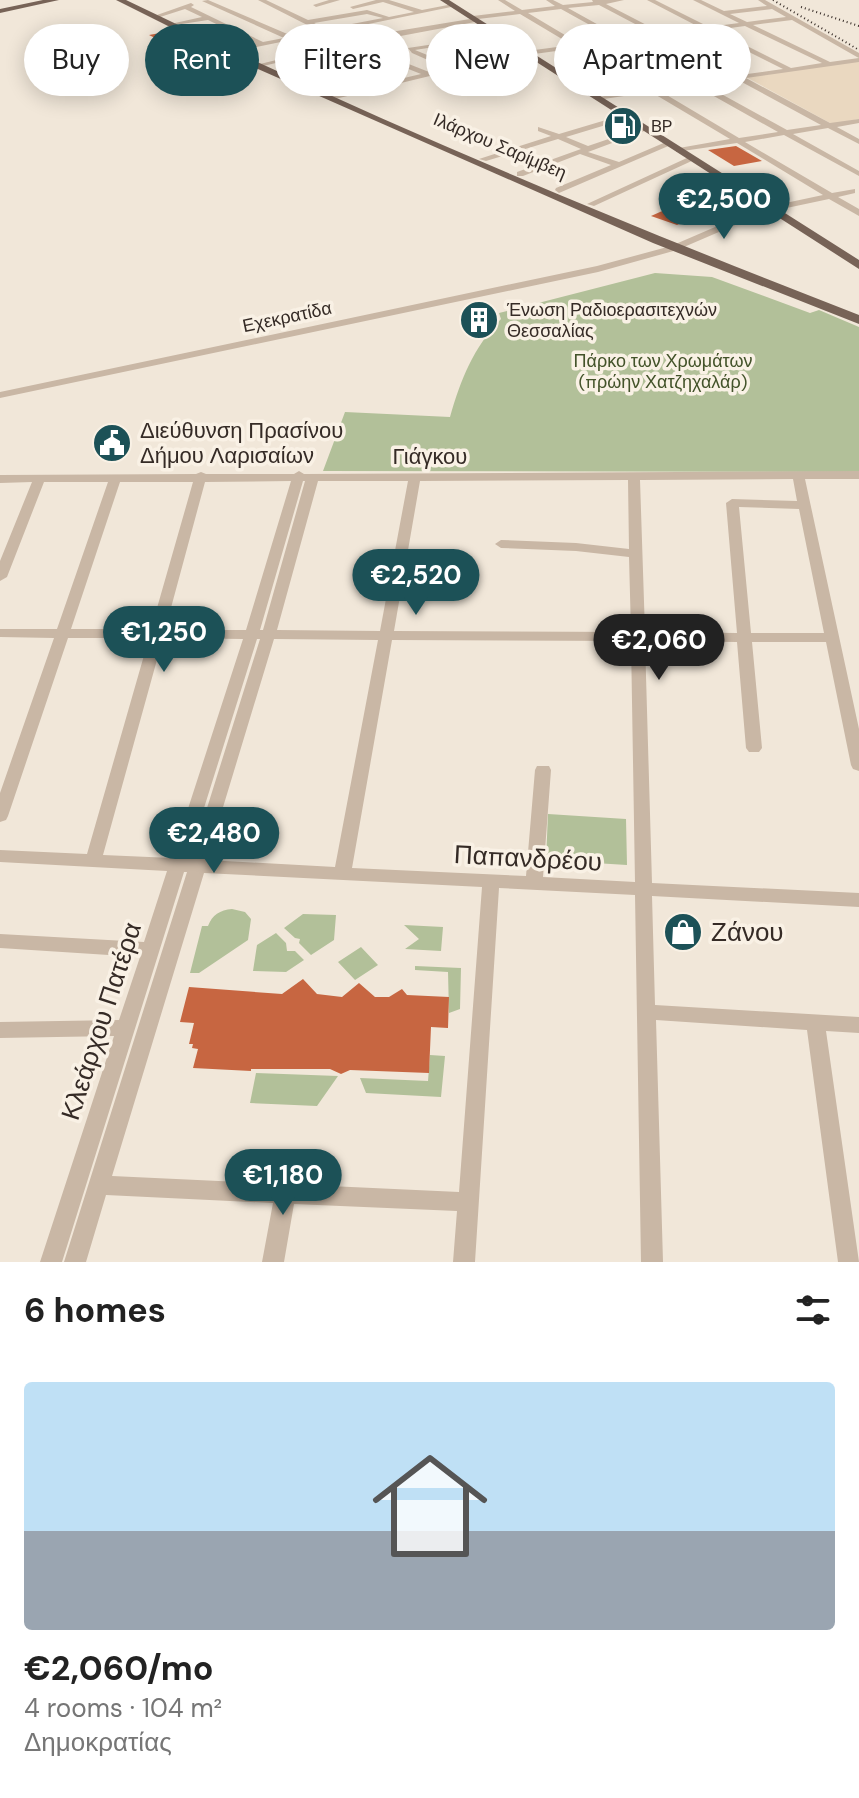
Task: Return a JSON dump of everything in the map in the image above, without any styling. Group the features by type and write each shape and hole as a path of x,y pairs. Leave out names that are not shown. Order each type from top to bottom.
{"main road":[{"path":"0,10 43,0"},
{"path":"0,10 55,0"},
{"name":"Ιλάρχου Σαρίμβεη","path":"120,0 673,244"},
{"name":"Ιλάρχου Σαρίμβεη","path":"129,0 177,24"},
{"path":"444,0 482,24"},
{"path":"538,60 554,71"},
{"name":"Ιλάρχου Σαρίμβεη","path":"259,62 275,69"},
{"path":"594,96 859,265"},
{"name":"Ιλάρχου Σαρίμβεη","path":"335,97 559,190 673,244"},
{"path":"673,244 859,311"},
{"path":"673,244 859,320"}],"street":[{"path":"177,0 262,44"},
{"path":"160,15 206,0 275,31"},
{"path":"264,0 312,24"},
{"path":"316,5 337,0"},
{"path":"335,11 383,0 425,11 450,24 621,0"},
{"path":"501,0 554,31"},
{"path":"549,0 592,24"},
{"path":"650,0 699,24"},
{"path":"699,1 724,0"},
{"path":"761,0 859,58"},
{"path":"598,1 639,24"},
{"path":"699,1 746,24 793,18"},
{"path":"277,7 292,5"},
{"path":"359,24 453,6"},
{"path":"723,13 773,7"},
{"path":"294,15 325,10"},
{"path":"308,22 367,12 389,18"},
{"path":"177,24 208,18"},
{"path":"751,26 829,64"},
{"path":"800,32 815,30"},
{"path":"771,36 786,34"},
{"path":"259,45 275,41"},
{"path":"410,49 426,47"},
{"path":"410,49 426,56"},
{"path":"751,50 790,70"},
{"path":"751,75 859,58"},
{"path":"263,64 275,61"},
{"path":"550,68 554,67"},
{"path":"335,97 426,74"},
{"path":"751,84 859,142"},
{"path":"597,98 611,96"},
{"path":"662,96 859,213"},
{"path":"719,96 859,174"},
{"path":"483,159 626,116"},
{"path":"679,150 859,121"},
{"path":"520,174 644,128"},
{"path":"541,129 619,165"},
{"path":"559,190 669,144"},
{"path":"591,204 692,159"},
{"path":"594,175 605,179"},
{"path":"616,183 628,187"},
{"name":"Εχεκρατίδα","path":"0,395 581,272 673,244 764,206 857,190"},
{"path":"798,475 859,765"},
{"name":"Γιάγκου","path":"0,479 859,475"},
{"path":"93,862 201,476"},
{"name":"Κλεάρχου Πατέρα","path":"75,1262 186,867 306,476"},
{"path":"634,476 652,1262"},
{"path":"0,816 116,477"},
{"path":"342,875 415,477"},
{"path":"0,577 40,478"},
{"path":"754,748 732,503 805,505"},
{"path":"501,544 576,547 637,554"},
{"path":"0,633 832,638"},
{"path":"534,884 543,770"},
{"name":"Παπανδρέου","path":"0,856 859,900"},
{"name":"Κλεάρχου Πατέρα","path":"51,1262 151,950 186,867"},
{"path":"464,1262 491,881"},
{"path":"0,941 151,950"},
{"path":"647,1012 859,1025"},
{"path":"815,1022 849,1262"},
{"path":"0,1030 126,1028"},
{"path":"98,1185 469,1202"},
{"path":"273,1262 285,1195"}],"green space":[{"name":"Πάρκο των Χρωμάτων (πρώην Χατζηχαλάρ)","path":"655,273 712,277 810,313 819,310 859,327 859,472 323,471 345,412 450,417 469,365 501,319 499,313"},
{"path":"548,814 626,819 627,865 546,860"},
{"path":"232,909 245,912 251,919 248,940 199,973 190,973 202,926 208,926 220,912"},
{"path":"303,914 336,915 334,940 311,955 299,943 300,939 284,928"},
{"path":"404,925 443,927 441,951 405,949 419,939"},
{"path":"276,933 286,943 287,951 295,951 304,960 286,972 253,971 257,945"},
{"path":"361,947 378,965 355,980 338,962"},
{"path":"415,966 461,968 460,1009 449,1013 448,972 415,970"},
{"path":"430,1055 445,1056 441,1097 366,1093 360,1078 428,1081"},
{"path":"256,1073 338,1076 317,1106 250,1103"}],"shaded area":[{"path":"859,61 859,119 832,124 751,80 751,76"}],"building":[{"path":"736,146 762,161 734,166 708,150"},
{"path":"714,187 725,191 730,198 723,205 677,225 651,216 669,208 676,210 703,198 695,196"},
{"path":"303,979 317,994 342,997 359,983 375,997 389,997 402,989 407,995 449,997 448,1028 431,1027 429,1073 350,1070 341,1074 330,1069 251,1071 193,1068 198,1049 189,1044 194,1023 180,1022 189,987 282,994"}],"railway":[{"path":"773,0 859,50"},
{"path":"801,7 859,26"}],"place":[{"name":"BP","path":"623,126"},
{"name":"Ένωση Ραδιοερασιτεχνών Θεσσαλίας","path":"479,320"},
{"name":"Διεύθυνση Πρασίνου Δήμου Λαρισαίων","path":"112,443"},
{"name":"Ζάνου","path":"683,932"}]}
